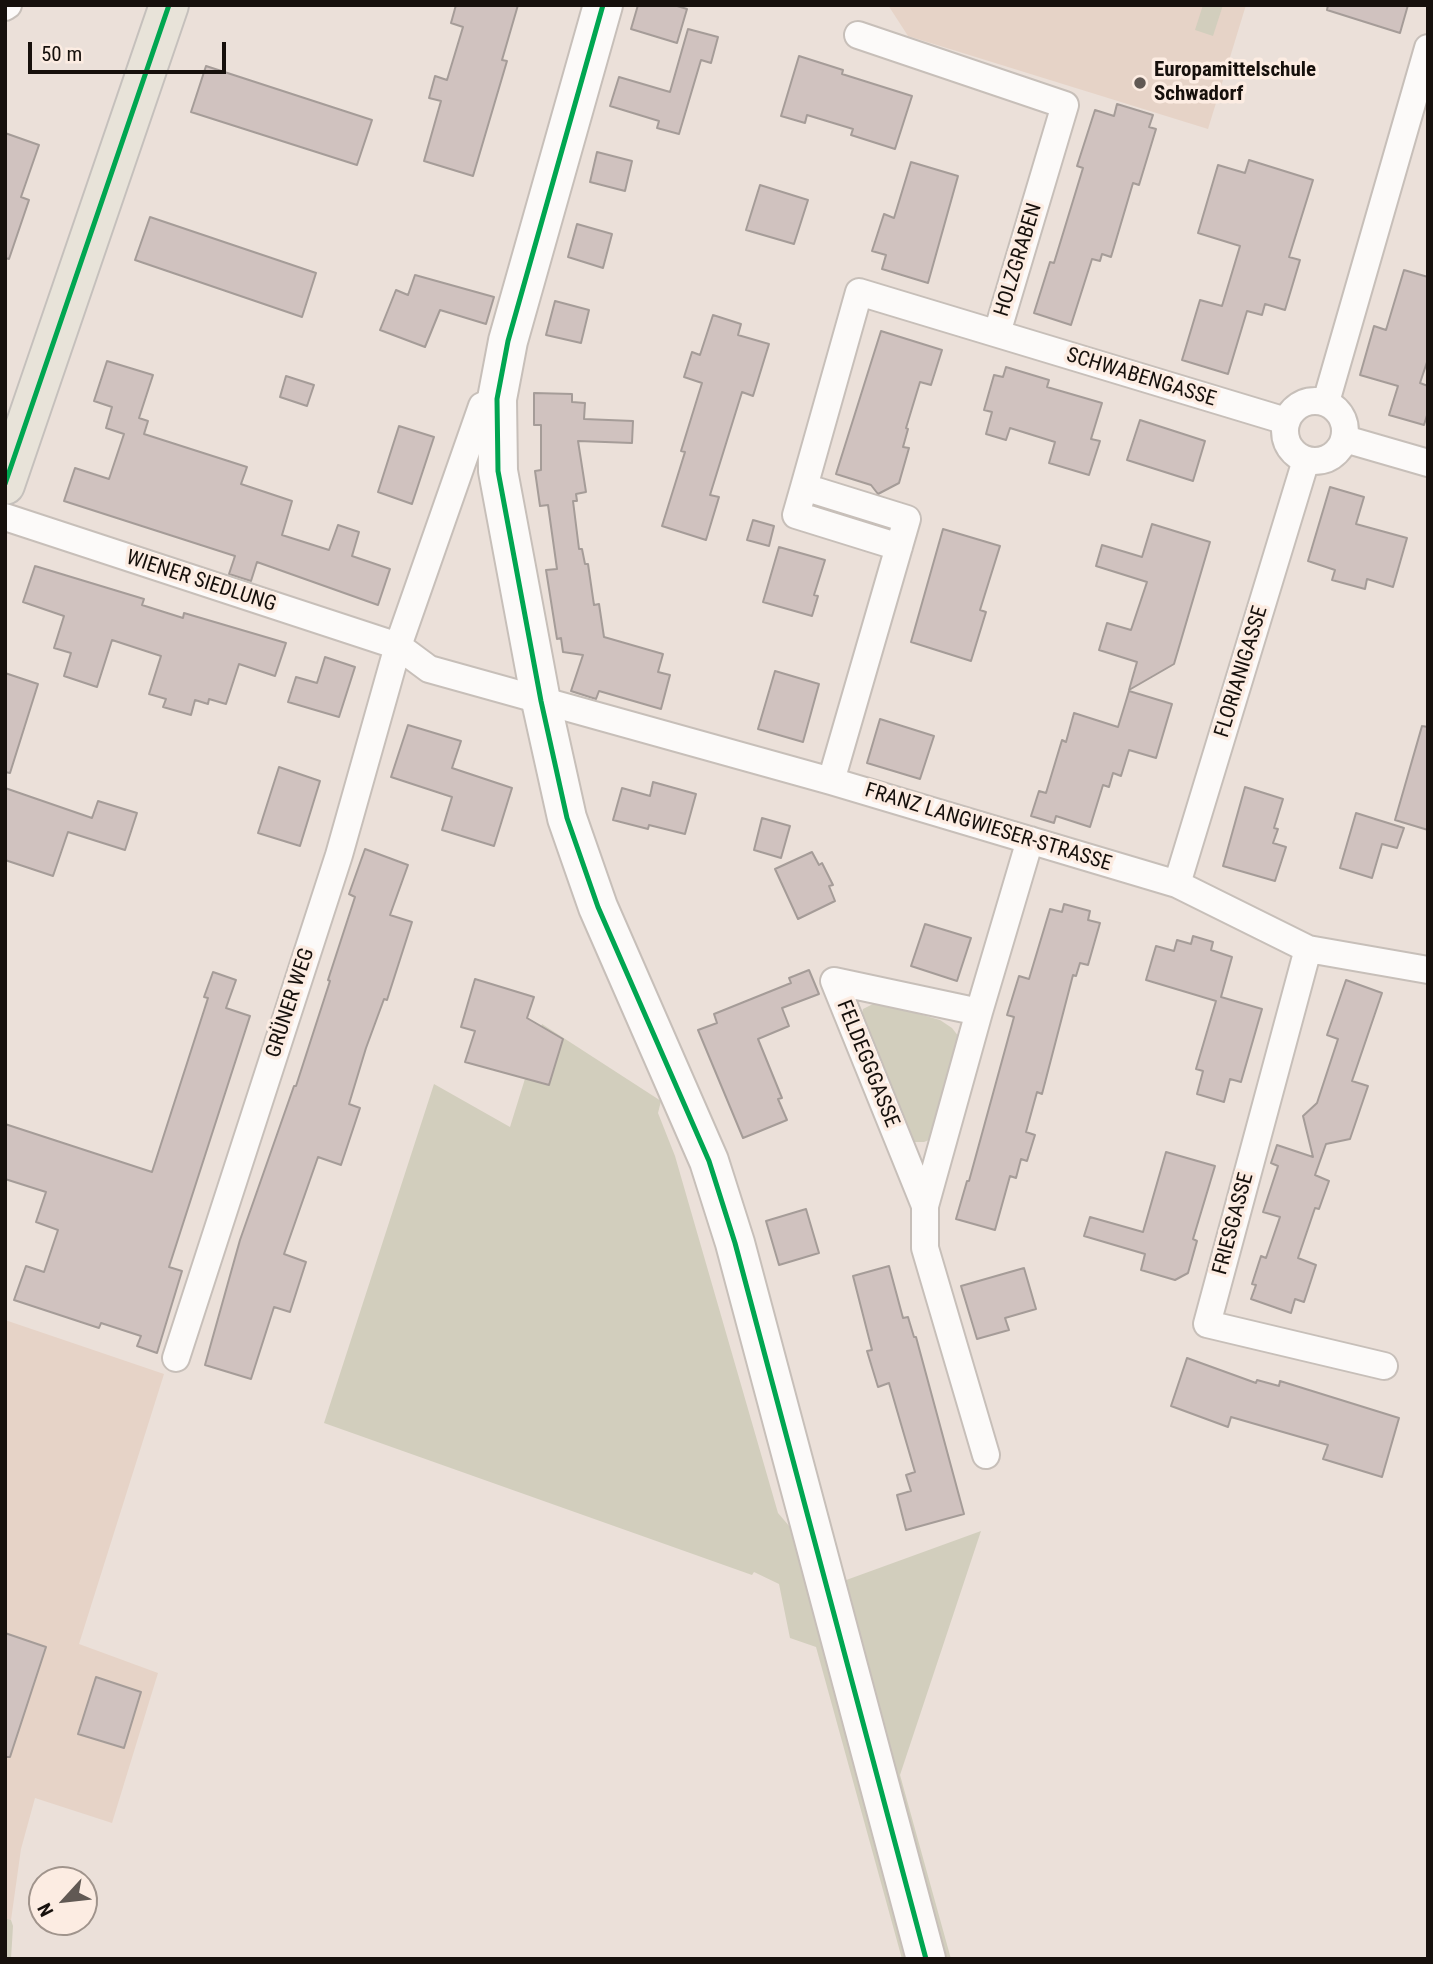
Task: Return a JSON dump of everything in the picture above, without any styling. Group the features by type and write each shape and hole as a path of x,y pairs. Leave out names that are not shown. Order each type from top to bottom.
{"main road":[{"path":"5,485 169,5"},
{"path":"603,5 508,341 497,399 498,471 541,701 567,818 598,907 709,1161 736,1243 926,1959"}],"street":[{"name":"HOLZGRABEN","path":"831,781 908,519 804,487 859,292 997,333 1065,105 858,35"},
{"path":"1325,402 1428,48"},
{"name":"SCHWABENGASSE","path":"997,333 1286,421"},
{"path":"398,646 482,406 497,399"},
{"path":"1305,402 1325,402 1338,411 1343,420 1345,439 1334,454 1325,459 1306,460 1292,451 1286,439 1286,421 1295,407 1305,402"},
{"path":"1345,439 1428,463"},
{"name":"FLORIANIGASSE","path":"1177,884 1306,460"},
{"name":"WIENER SIEDLUNG","path":"5,517 398,646 429,669 541,701"},
{"name":"GRÜNER WEG","path":"176,1359 339,855 398,646"},
{"name":"FRANZ LANGWIESER-STRASSE","path":"541,701 831,781 1177,884 1308,949 1428,970"},
{"name":"FELDEGGGASSE","path":"986,1455 925,1248 925,1206 1030,840"},
{"name":"FRIESGASSE","path":"1308,949 1207,1324 1384,1366"},
{"name":"FELDEGGGASSE","path":"925,1206 834,981 979,1012"}],"shaded area":[{"name":"Europamittelschule Schwadorf","path":"888,5 1246,5 1208,129 908,36"},
{"path":"1203,5 1223,5 1213,36 1195,30"},
{"path":"877,1002 940,1020 959,1037 959,1046 929,1140 924,1142 914,1142 910,1138 861,1018 863,1009"},
{"path":"542,1024 661,1101 658,1113 675,1156 778,1513 838,1583 981,1531 900,1775 951,1959 902,1959 816,1647 790,1638 779,1584 754,1572 752,1575 324,1423 434,1084 510,1127"},
{"path":"5,1320 164,1374 79,1644 158,1673 112,1823 35,1798 21,1849 11,1920 5,1918"},
{"path":"5,1918 11,1920 13,1926 11,1959 5,1959"}],"building":[{"path":"456,5 518,5 502,60 507,61 473,176 424,161 441,101 429,98 435,76 447,80 463,27 451,23"},
{"path":"638,5 674,5 687,9 677,43 631,29"},
{"path":"1328,5 1408,5 1400,33 1327,10"},
{"path":"688,29 718,37 711,63 701,60 679,134 657,128 659,121 610,106 619,77 670,92"},
{"path":"799,56 843,70 842,74 912,96 895,149 851,135 853,129 807,115 805,123 781,116"},
{"path":"206,66 372,120 357,165 191,112"},
{"path":"1117,104 1153,115 1149,127 1156,129 1139,185 1133,183 1111,257 1102,254 1100,261 1092,259 1071,325 1034,313 1050,262 1054,263 1083,168 1077,166 1095,110 1114,116"},
{"path":"5,133 39,145 21,197 29,200 9,259 5,258"},
{"path":"597,152 632,161 625,191 590,182"},
{"path":"1249,160 1313,180 1289,257 1300,260 1285,310 1265,304 1262,315 1247,311 1228,374 1182,360 1200,300 1222,306 1240,246 1198,233 1218,165 1245,173"},
{"path":"911,162 958,176 928,283 882,269 886,255 872,251 884,214 894,218"},
{"path":"760,185 808,200 794,244 746,230"},
{"path":"150,217 316,273 302,317 135,260"},
{"path":"577,224 612,234 603,268 568,257"},
{"path":"1404,270 1428,277 1428,359 1420,383 1428,386 1428,412 1424,425 1389,415 1398,386 1360,375 1374,326 1386,330"},
{"path":"415,275 494,297 486,324 440,310 425,347 380,330 396,290 408,295"},
{"path":"555,301 589,310 581,343 546,335"},
{"path":"713,315 741,324 738,335 769,344 753,396 742,392 710,495 719,497 706,540 662,526 685,452 681,451 702,383 684,377 692,352 700,355"},
{"path":"881,331 942,350 931,385 920,382 906,428 908,429 903,447 909,448 899,483 878,494 871,485 836,474"},
{"path":"107,361 153,375 139,418 148,421 144,434 247,467 241,484 292,501 282,535 329,550 338,525 359,532 352,556 390,569 378,605 257,562 251,581 229,574 235,556 64,501 75,468 109,479 124,434 106,428 112,407 94,401"},
{"path":"1006,367 1049,380 1047,387 1102,403 1091,439 1100,441 1089,475 1049,463 1055,442 1010,428 1006,440 986,434 992,412 984,410 994,375 1003,377"},
{"path":"286,376 314,385 307,406 280,397"},
{"path":"534,393 572,394 572,402 585,403 584,419 633,421 632,443 578,441 586,492 576,494 577,501 573,501 579,549 582,549 585,564 588,564 594,605 599,604 604,637 663,654 658,672 670,675 661,709 599,691 596,699 571,691 583,655 563,652 561,638 557,639 546,570 557,569 548,505 540,506 535,471 541,470 541,425 534,425"},
{"path":"1140,420 1205,441 1193,481 1127,460"},
{"path":"399,426 434,437 412,504 378,492"},
{"path":"1330,487 1364,497 1356,524 1407,538 1393,587 1367,579 1365,589 1332,580 1335,570 1308,561"},
{"path":"753,520 774,526 769,546 747,540"},
{"path":"1152,524 1210,542 1174,664 1129,690 1137,662 1099,650 1107,623 1131,630 1147,582 1096,566 1102,545 1142,557"},
{"path":"943,529 1000,546 980,610 986,612 971,661 911,642"},
{"path":"779,547 825,560 814,595 818,596 812,616 763,602"},
{"path":"35,566 144,599 142,605 183,618 184,613 286,643 275,676 239,664 226,704 209,699 208,704 195,700 191,715 163,707 166,699 149,694 161,656 112,640 97,687 64,676 71,653 54,648 64,616 23,602"},
{"path":"325,657 355,667 339,717 288,702 296,677 317,683"},
{"path":"775,671 819,684 803,742 758,729"},
{"path":"5,673 38,684 10,773 5,772"},
{"path":"1129,691 1172,704 1156,758 1129,750 1121,776 1113,773 1109,787 1103,785 1090,827 1056,816 1054,823 1031,816 1039,791 1046,793 1062,740 1066,742 1074,713 1118,727"},
{"path":"880,719 934,736 920,779 867,763"},
{"path":"408,725 461,741 452,768 512,788 494,846 442,830 452,797 391,777"},
{"path":"1422,726 1428,727 1428,830 1395,820"},
{"path":"279,767 320,781 300,846 258,833"},
{"path":"653,782 696,794 685,834 649,825 648,829 613,820 622,788 650,796"},
{"path":"1245,787 1283,799 1274,828 1278,829 1273,843 1286,847 1275,881 1223,866"},
{"path":"5,788 92,818 98,801 137,813 125,850 68,832 53,876 5,860"},
{"path":"1356,813 1404,828 1397,848 1382,844 1372,878 1340,868"},
{"path":"762,818 790,826 781,858 754,850"},
{"path":"365,849 408,865 390,915 412,922 387,1000 384,999 366,1048 349,1104 360,1108 341,1165 318,1157 284,1254 306,1262 290,1312 274,1307 251,1379 205,1365 240,1240 296,1086 330,981 328,980 355,897 349,894"},
{"path":"812,852 819,865 822,863 833,885 829,886 835,901 798,919 775,869"},
{"path":"1064,904 1090,911 1088,920 1100,923 1088,965 1080,963 1076,976 1073,975 1042,1094 1037,1092 1026,1132 1035,1135 1027,1161 1021,1159 1016,1178 1010,1176 995,1230 956,1219 1014,1017 1007,1015 1019,976 1029,979 1050,909 1062,912"},
{"path":"925,924 971,938 957,981 911,966"},
{"path":"1193,936 1213,942 1211,950 1232,957 1221,997 1262,1009 1241,1082 1230,1079 1224,1102 1197,1094 1203,1071 1196,1069 1216,1001 1146,980 1156,946 1174,951 1177,940 1191,944"},
{"path":"809,970 819,994 782,1008 789,1026 758,1039 782,1098 778,1099 787,1120 743,1138 698,1030 717,1023 714,1014 791,983 789,978"},
{"path":"213,972 236,980 226,1008 250,1016 169,1267 182,1271 157,1353 137,1346 141,1336 101,1323 99,1328 14,1300 26,1266 44,1272 58,1230 36,1222 46,1192 5,1179 5,1124 152,1172 208,998 204,997"},
{"path":"475,979 534,997 527,1018 563,1039 549,1085 465,1062 475,1031 461,1027"},
{"path":"1346,980 1382,993 1352,1081 1368,1086 1350,1139 1326,1144 1315,1175 1329,1181 1319,1209 1315,1208 1298,1258 1316,1265 1304,1302 1295,1299 1291,1313 1251,1299 1256,1285 1252,1284 1261,1256 1266,1258 1280,1217 1263,1212 1278,1166 1271,1163 1277,1145 1313,1157 1303,1116 1317,1103 1338,1039 1327,1035"},
{"path":"1166,1152 1215,1166 1193,1239 1197,1241 1188,1273 1175,1280 1141,1270 1145,1254 1084,1236 1090,1217 1143,1232"},
{"path":"806,1209 819,1253 779,1265 766,1221"},
{"path":"889,1266 903,1318 908,1317 916,1337 964,1514 906,1530 897,1495 911,1491 906,1475 915,1472 889,1383 878,1387 867,1351 872,1350 853,1276"},
{"path":"1024,1268 1036,1309 1005,1318 1009,1330 977,1339 961,1286"},
{"path":"1187,1358 1256,1383 1257,1380 1279,1386 1280,1381 1399,1418 1382,1477 1323,1459 1328,1445 1231,1417 1228,1427 1171,1406"},
{"path":"5,1633 46,1647 10,1757 5,1757"},
{"path":"96,1677 141,1692 124,1748 78,1734"}],"transit line":[{"path":"5,484 169,5"},
{"path":"603,5 508,341 497,399 498,471 541,701 567,818 598,907 709,1161 735,1243 926,1959"}],"place":[{"name":"Europamittelschule Schwadorf","path":"1140,83"}]}
